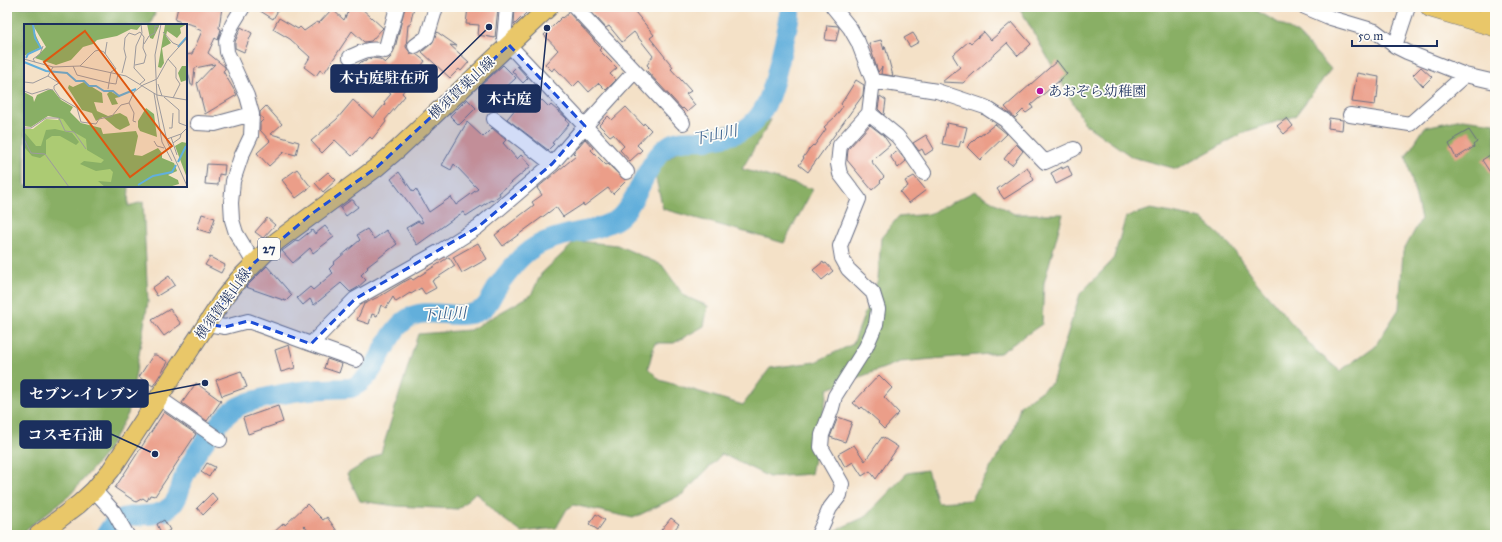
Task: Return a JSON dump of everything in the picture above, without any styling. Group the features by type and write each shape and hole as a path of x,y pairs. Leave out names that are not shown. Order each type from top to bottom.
{"highway":[{"path":"1430,7 1495,26"},
{"path":"1490,7 1495,9"}],"main road":[{"name":"横須賀葉山線","path":"38,535 79,504 112,470 206,324 224,298 254,263 283,237 377,167 549,7"}],"street":[{"path":"243,7 232,25 226,40 227,52 247,96 252,114 251,136 241,157 233,180 231,203 232,220 236,233 254,263"},
{"path":"350,57 367,50 375,49 385,52 397,7"},
{"path":"415,46 427,37 436,7"},
{"path":"507,7 504,38 509,45 627,172"},
{"path":"575,7 682,123"},
{"path":"818,535 830,508 840,495 842,484 821,447 822,435 835,396 866,347 876,324 878,309 873,293 848,270 842,258 840,246 859,199 840,174 838,164 840,145 869,113 873,81 858,42 850,28 833,7"},
{"path":"1305,7 1331,18 1375,31 1397,42 1407,52 1464,75 1495,82"},
{"path":"1397,42 1408,7"},
{"path":"311,344 355,300 442,250 478,227 552,164 635,71"},
{"path":"1350,115 1410,124 1464,75"},
{"path":"873,81 936,91 985,107 1005,120 1045,162 1074,149"},
{"path":"869,113 897,136 924,173"},
{"path":"197,123 215,124 252,114"},
{"path":"494,119 552,164"},
{"path":"206,324 225,327 248,321 356,360"},
{"path":"159,398 213,435"},
{"path":"94,490 114,512 125,531"}],"highlighted area":[{"path":"509,45 585,126 552,164 478,227 355,299 311,344 248,321 225,327 207,324 254,263 310,215 377,167"}],"green space":[{"path":"7,7 153,7 155,14 150,24 24,24 24,187 129,187 128,206 143,202 148,302 128,414 105,454 70,495 19,535 7,535"},
{"path":"1019,7 1250,7 1298,34 1331,69 1295,116 1247,131 1177,169 1132,157 1085,124"},
{"path":"1462,119 1495,123 1495,535 827,535 865,517 907,473 927,470 937,502 971,500 1013,431 1020,406 1052,383 1080,294 1113,260 1126,217 1151,209 1202,219 1230,245 1257,283 1315,350 1340,371 1375,346 1399,309 1403,252 1421,219 1406,156 1425,127"},
{"path":"771,120 742,169 813,189 784,243 663,209 654,170 708,128"},
{"path":"975,191 1014,214 1063,214 1044,283 1042,324 1000,353 900,362 828,389 811,474 769,477 722,454 683,494 633,518 574,505 567,509 556,528 521,532 494,512 476,492 458,509 396,506 360,501 347,474 381,453 418,334 470,330 531,295 541,274 576,241 617,245 662,265 684,296 708,306 704,326 674,343 655,343 648,368 660,380 743,405 770,368 815,362 853,344 878,279 881,238 898,217 929,214"}],"building":[{"path":"178,7 222,7 219,28 221,29 218,40 215,38 208,53 225,67 223,71 237,95 205,114 197,83 215,64 195,68 193,85 191,85 187,67 187,55 192,54 202,31 195,28 196,26 175,20"},
{"path":"254,7 280,7 273,19"},
{"path":"350,7 360,7 383,28 371,41 364,42 352,31 324,73 320,70 316,76 304,67 310,57 290,39 273,29 279,18 298,29 300,27 304,31 317,22 319,23 332,9 344,20"},
{"path":"405,7 414,7 410,25 408,25 406,47 411,54 416,54 425,61 402,93 405,96 385,120 386,122 372,139 370,137 352,156 335,140 322,153 311,141 337,119 353,100 373,118 391,94 364,73 348,90 336,79 348,65 351,65 354,69 361,62 372,58 380,59 385,63 391,57 395,48"},
{"path":"468,7 498,7 495,38 478,35 479,25 466,24"},
{"path":"515,7 532,7 514,25 514,24"},
{"path":"587,7 631,7 654,35 650,38 673,67 671,69 691,91 686,94 695,105 687,112 683,108 682,109 646,70 649,67 647,65 653,56 634,32 622,42 609,26 606,28"},
{"path":"569,13 601,48 599,50 617,68 610,74 616,80 606,90 599,83 589,92 579,81 573,87 557,70 554,68 552,71 545,64 558,50 544,35 562,17 563,18"},
{"path":"1012,22 1031,44 1018,56 1007,43 963,83 942,82 960,67 953,56 969,41 971,43 984,32 991,40"},
{"path":"827,25 838,26 839,28 836,41 825,40"},
{"path":"241,27 252,33 244,52 235,48 235,42"},
{"path":"437,32 457,46 450,45 469,62 461,71 459,69 450,78 422,52 432,43"},
{"path":"913,33 919,42 910,47 904,38"},
{"path":"881,40 884,50 885,46 893,76 881,74 882,67 878,72 869,43"},
{"path":"1057,61 1067,74 1031,105 1033,108 1026,113 1023,110 1015,118 1005,107"},
{"path":"503,65 516,78 503,90 509,96 497,107 479,87"},
{"path":"517,66 528,78 523,83 512,71"},
{"path":"1421,67 1432,77 1423,86 1413,75"},
{"path":"1357,73 1379,77 1375,105 1352,102"},
{"path":"856,80 864,85 863,95 808,172 799,165 809,149 813,145 814,146 826,129 824,127 835,117 843,106 841,104"},
{"path":"880,96 886,100 884,115 878,109"},
{"path":"536,97 541,101 542,100 549,107 551,105 567,119 566,120 569,124 552,143 554,144 548,150 507,119 517,107 522,111"},
{"path":"467,99 476,108 459,125 450,116"},
{"path":"266,106 282,124 271,134 299,142 296,155 284,152 269,166 257,153 270,141 260,130 260,123 264,119 260,116 260,112"},
{"path":"626,107 643,125 644,123 651,130 637,145 642,150 630,161 620,150 624,146 613,134 610,136 599,125 608,116 612,120"},
{"path":"1287,118 1293,126 1284,134 1277,126"},
{"path":"1329,118 1343,120 1342,130 1328,128"},
{"path":"467,122 483,137 492,128 506,140 503,143 517,159 521,155 531,166 499,193 500,195 492,201 491,200 466,216 463,212 417,245 406,228 418,221 421,223 423,222 391,179 399,172 413,192 416,189 429,212 451,197 456,205 478,189 454,164 451,170 442,165"},
{"path":"947,123 967,127 963,143 961,140 959,147 942,144"},
{"path":"995,124 1007,134 980,160 967,147 979,135 980,136"},
{"path":"870,125 883,135 890,145 871,161 884,177 872,190 847,160 848,149"},
{"path":"1469,130 1477,142 1473,145 1474,147 1456,158 1449,144 1455,140 1455,138"},
{"path":"926,135 934,149 925,155 922,149 919,151 913,143"},
{"path":"585,139 593,148 591,150 606,165 608,164 626,181 613,194 608,188 584,206 583,204 563,217 556,207 503,246 495,235 534,205 532,202 542,195 537,188 576,156 573,153"},
{"path":"1016,144 1023,151 1012,165 1004,159"},
{"path":"898,151 906,161 898,168 890,156"},
{"path":"1490,155 1495,163 1495,180 1482,160"},
{"path":"207,164 225,165 224,175 219,174 218,185 205,184"},
{"path":"1068,166 1072,176 1056,184 1051,173 1062,167 1062,169"},
{"path":"1027,167 1034,180 1004,199 997,189"},
{"path":"297,169 311,187 296,198 282,180"},
{"path":"328,172 336,180 323,192 315,183"},
{"path":"914,176 926,190 909,203 900,192 908,186 905,181"},
{"path":"353,200 358,207 346,216 340,208"},
{"path":"202,214 215,218 210,233 197,229"},
{"path":"267,218 275,225 263,238 255,232"},
{"path":"325,226 334,237 313,253 310,248 293,263 282,251 312,230 315,234"},
{"path":"367,229 374,239 386,230 397,244 367,267 368,268 361,275 366,280 357,288 350,292 341,283 314,305 310,299 303,305 297,298 310,287 313,290 333,273 329,269 334,264 333,263 360,240 357,235"},
{"path":"478,243 487,259 462,273 453,257"},
{"path":"210,257 225,265 221,273 205,265"},
{"path":"449,257 455,266 432,281 436,288 425,294 421,288 396,302 393,297 386,308 381,305 377,316 372,314 369,324 357,320 364,304 411,278 413,280"},
{"path":"823,262 824,264 826,263 833,271 822,280 813,270"},
{"path":"267,266 292,295 286,301 246,287"},
{"path":"169,276 175,285 157,296 152,288"},
{"path":"170,309 181,324 164,336 152,320"},
{"path":"289,345 295,368 281,372 275,350"},
{"path":"153,355 156,355 168,362 153,386 139,377"},
{"path":"327,359 342,364 339,373 324,368"},
{"path":"241,371 247,387 222,396 216,380"},
{"path":"879,375 892,388 884,397 899,413 884,429 878,423 879,422 862,407 860,409 853,403"},
{"path":"196,383 221,401 207,421 182,403"},
{"path":"278,406 283,422 248,434 243,418"},
{"path":"164,412 196,434 155,496 150,495 147,501 143,498 136,502 115,488"},
{"path":"838,417 852,422 845,442 830,437"},
{"path":"882,437 898,447 876,479 870,471 862,476 853,462 845,467 838,454 854,445 865,461"},
{"path":"207,463 215,467 209,477 201,472"},
{"path":"212,493 218,500 203,515 197,508"},
{"path":"307,504 323,520 327,517 337,531 332,535 312,535 304,526 299,531 296,529 292,532 295,535 271,535 284,523 285,525"},
{"path":"596,514 605,520 598,530 589,524"},
{"path":"671,518 679,524 670,535 657,535"},
{"path":"164,520 170,530 162,535 157,524"}],"waterway":[{"name":"下山川","path":"106,535 112,525 120,519 163,512 171,506 178,497 184,476 196,454 218,424 236,408 250,402 295,392 351,388 360,383 368,375 375,366 392,335 407,319 424,313 461,315 479,311 487,305 498,286 511,269 530,250 546,241 600,227 618,219 633,200 656,159 663,150 671,144 679,141 706,140 731,135 743,130 753,123 761,113 772,90 791,7"}],"place":[{"name":"木古庭駐在所","path":"489,27"},
{"name":"木古庭","path":"547,28"},
{"name":"あおぞら幼稚園","path":"1040,91"},
{"name":"セブン-イレブン","path":"205,383"},
{"name":"コスモ石油","path":"155,454"}]}
